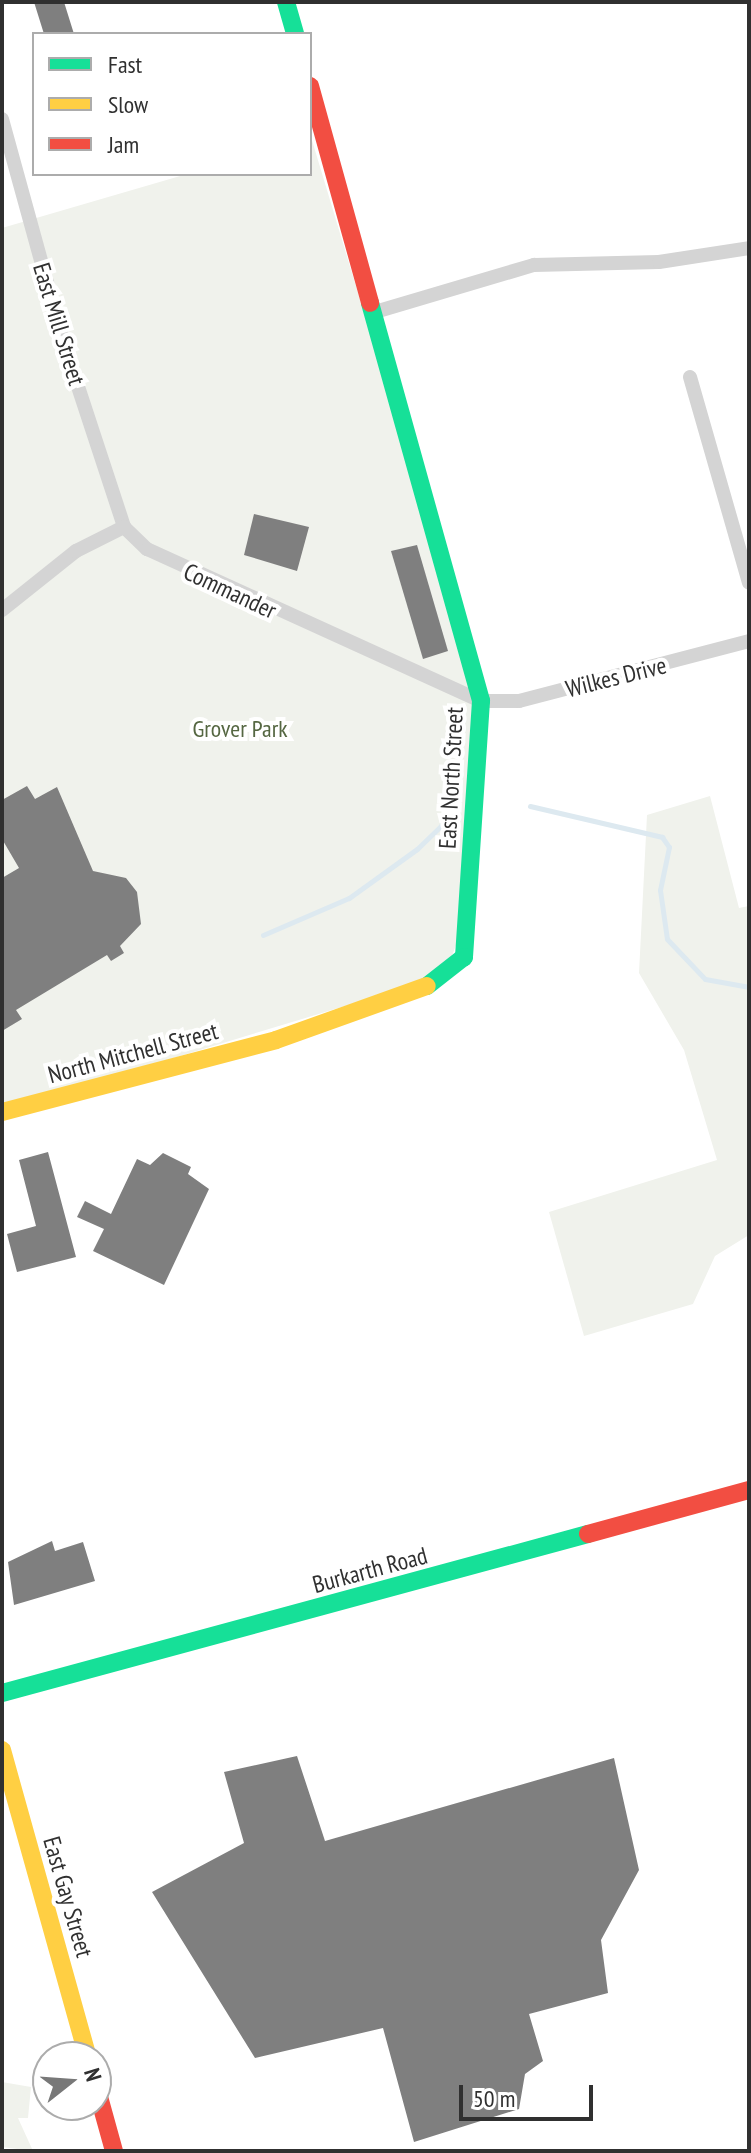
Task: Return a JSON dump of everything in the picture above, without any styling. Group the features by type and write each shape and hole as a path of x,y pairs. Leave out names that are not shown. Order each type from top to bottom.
{"street":[{"path":"286,2 294,32"},
{"name":"East North Street","path":"276,1040 419,992 464,957 481,701 312,93"},
{"name":"East Mill Street","path":"2,119 124,527"},
{"path":"375,312 534,265 659,262 749,248"},
{"path":"690,377 749,583"},
{"path":"2,610 76,551 124,527"},
{"name":"Commander","path":"124,527 172,564 481,701"},
{"name":"Wilkes Drive","path":"481,701 519,701 749,641"},
{"name":"North Mitchell Street","path":"2,1112 276,1040"},
{"name":"Burkarth Road","path":"2,1693 749,1490"},
{"name":"East Gay Street","path":"2,1750 84,2041"},
{"path":"106,2121 114,2151"}],"green space":[{"name":"Grover Park","path":"312,140 481,701 467,917 444,976 2,1110 2,228 180,176 312,176"},
{"path":"710,796 739,908 749,906 749,1235 715,1256 693,1304 584,1336 549,1212 717,1160 684,1050 639,973 647,815"},
{"path":"2,2082 31,2087 28,2118 18,2118 33,2151 2,2147"}],"building":[{"path":"34,2 64,2 73,32 43,32"},
{"path":"254,514 309,527 297,571 244,555"},
{"path":"417,545 448,651 423,659 391,551"},
{"path":"27,786 35,799 57,787 93,871 126,878 137,892 141,924 120,946 124,953 111,961 107,955 16,1010 22,1019 2,1031 2,878 19,868 2,839 2,800"},
{"path":"48,1152 76,1257 17,1272 7,1234 36,1226 19,1160"},
{"path":"163,1153 191,1167 188,1174 209,1189 164,1285 93,1251 104,1229 77,1217 85,1201 111,1214 137,1159 150,1165"},
{"path":"52,1541 55,1551 83,1542 95,1581 14,1605 8,1562"},
{"path":"297,1756 325,1841 614,1758 639,1870 601,1940 608,1993 529,2014 543,2061 525,2074 519,2109 414,2142 383,2028 255,2058 152,1892 244,1843 224,1772"}],"waterway":[{"path":"263,935 349,898 417,849 441,826 456,791"},
{"path":"530,806 662,837 669,847 660,890 667,939 705,979 749,987"}],"traffic: fast":[{"path":"286,2 294,32"},
{"path":"370,303 481,701 464,957 427,986"},
{"path":"2,1693 588,1534"}],"traffic: slow":[{"path":"2,1112 276,1040 427,986"},
{"path":"2,1750 84,2041"}],"traffic: jam":[{"path":"312,93 370,303"},
{"path":"588,1534 749,1490"},
{"path":"106,2121 114,2151"}]}
